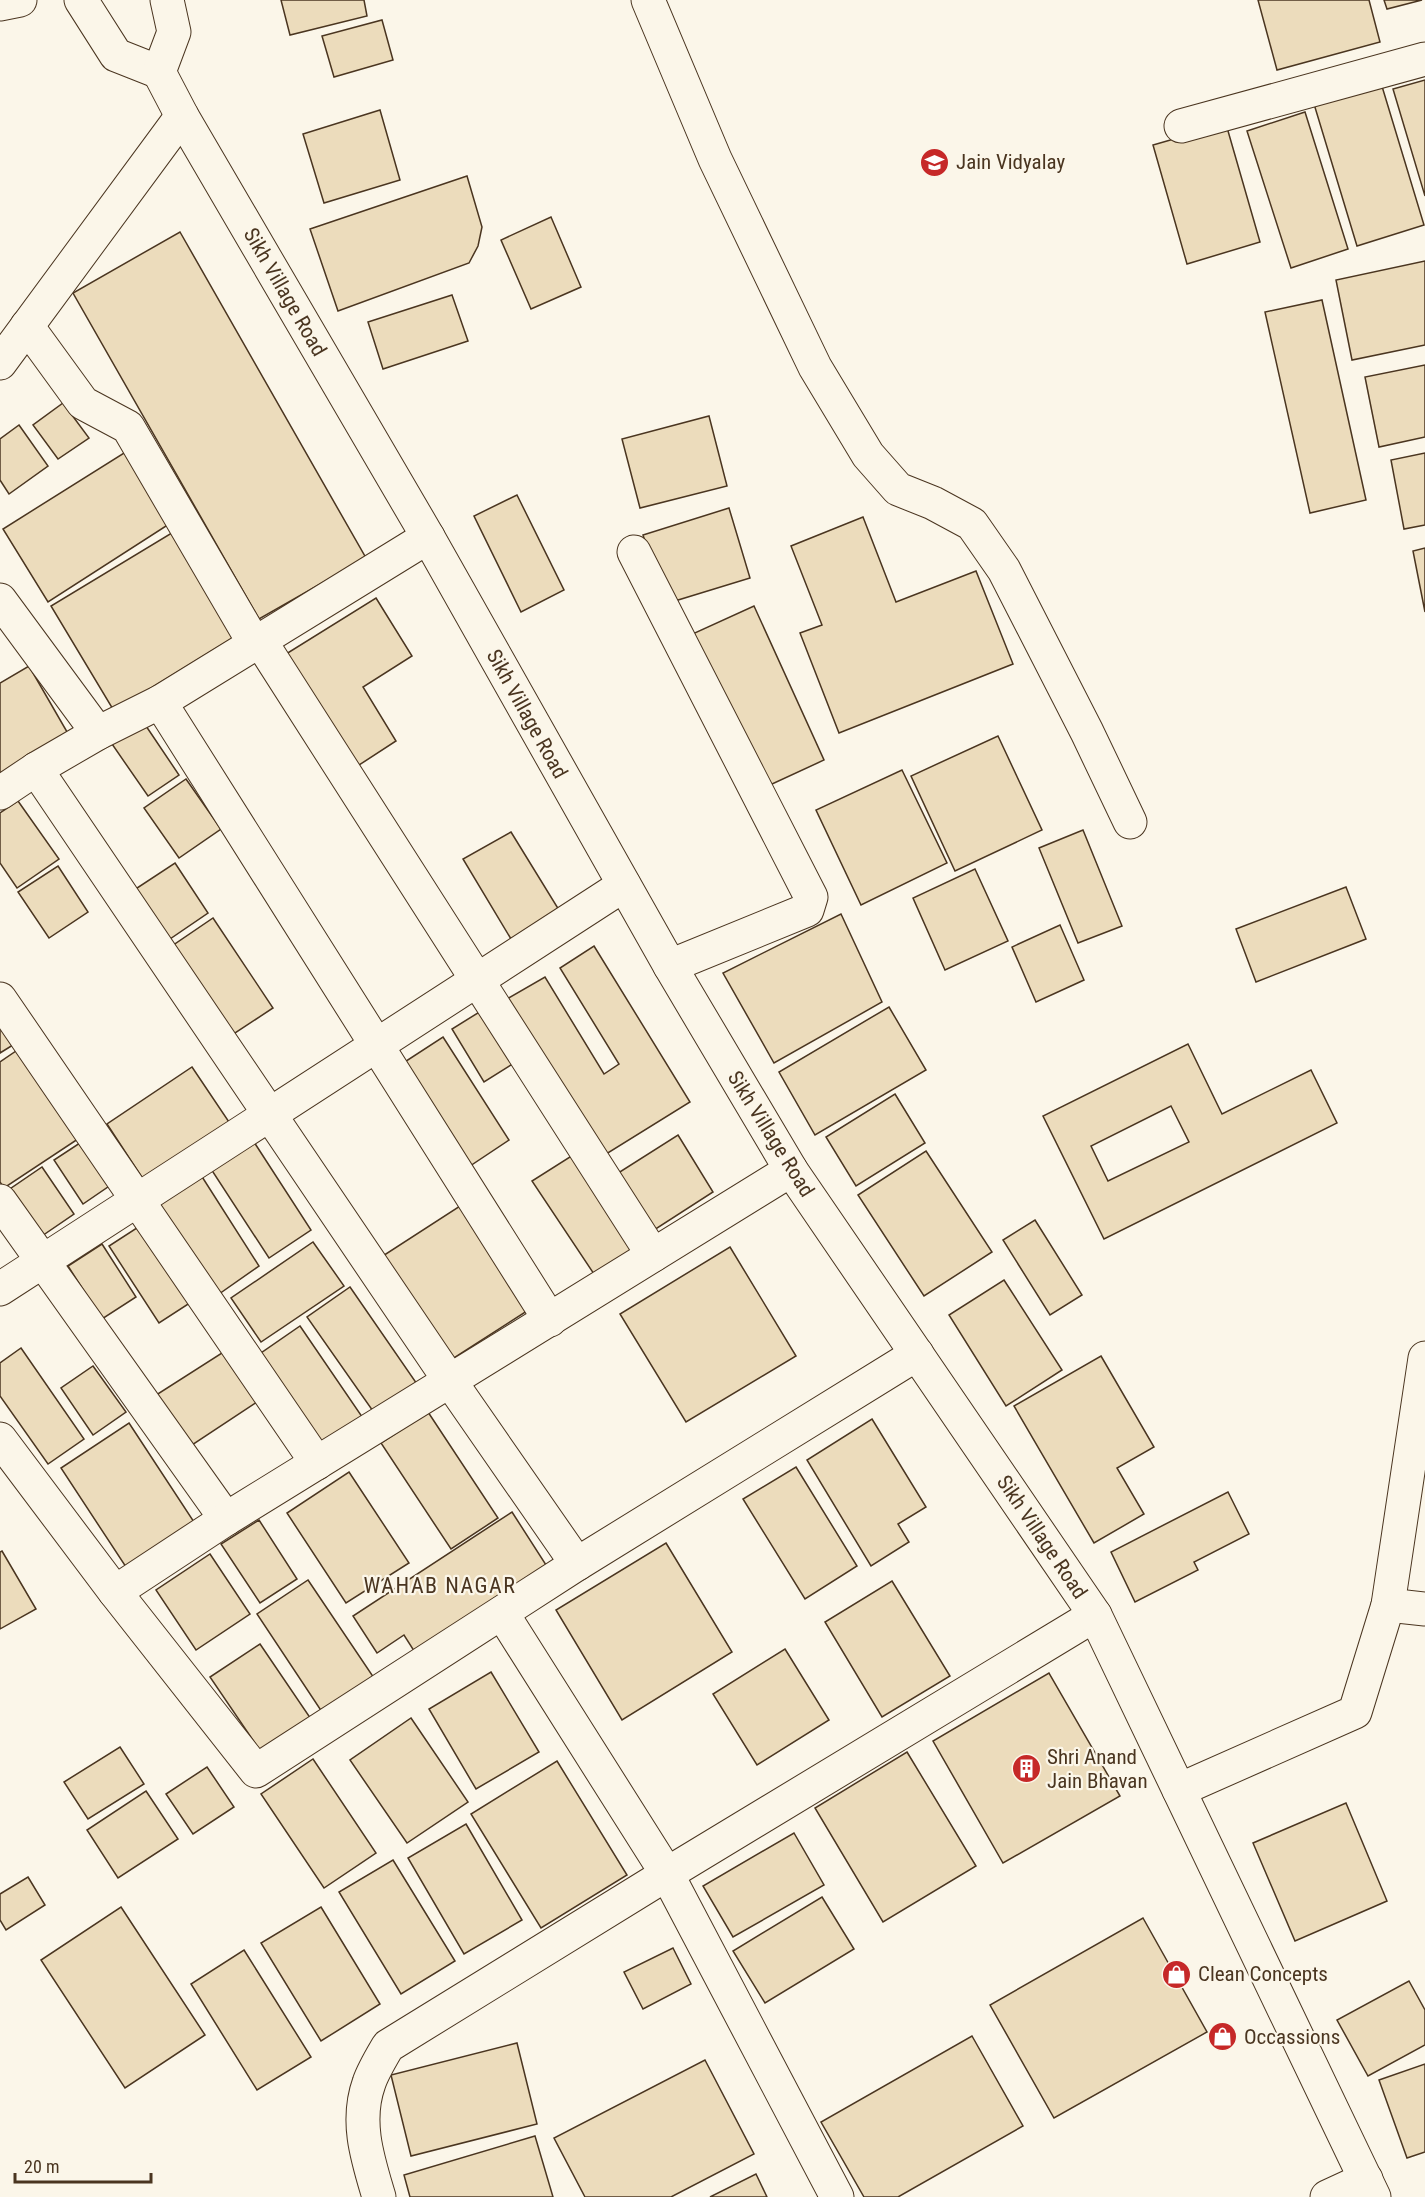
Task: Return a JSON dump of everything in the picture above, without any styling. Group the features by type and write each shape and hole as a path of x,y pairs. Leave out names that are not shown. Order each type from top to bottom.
{"street":[{"path":"0,4 20,0"},
{"path":"81,0 116,55 159,72 174,32 167,0"},
{"path":"648,0 715,159 815,367 868,455 898,489 933,503 972,524 1004,570 1130,822"},
{"path":"1180,126 1425,59"},
{"name":"Sikh Village Road","path":"159,72 182,116 428,537 670,966 791,1170 1095,1615 1370,2188"},
{"path":"0,363 182,116"},
{"path":"27,326 83,403 128,427 256,641 478,980 653,1255"},
{"path":"0,793 98,733 160,702 428,537"},
{"path":"634,552 811,897 807,910 670,966"},
{"path":"0,600 98,733"},
{"path":"160,702 550,1320"},
{"path":"36,769 450,1381 577,1564"},
{"path":"0,1289 624,885"},
{"path":"0,999 317,1463"},
{"path":"115,1592 226,1519 791,1170"},
{"path":"0,1201 226,1519"},
{"path":"0,1439 115,1592 256,1771 577,1564 917,1354"},
{"path":"1179,1790 1355,1712 1388,1605 1425,1358"},
{"path":"1388,1605 1425,1609"},
{"path":"502,1613 667,1874 837,2197"},
{"path":"379,2197 368,2159 361,2121 368,2084 387,2046 1095,1615"},
{"path":"1328,2197 1370,2188"}],"building":[{"path":"281,0 364,0 367,16 290,35"},
{"path":"1258,0 1369,0 1380,42 1277,70"},
{"path":"1384,0 1422,0 1387,9"},
{"path":"382,20 393,60 334,77 322,36"},
{"path":"1425,80 1425,196 1393,89"},
{"path":"1381,83 1424,225 1357,246 1314,104"},
{"path":"380,110 400,180 324,203 303,134"},
{"path":"1305,112 1348,249 1291,268 1247,131"},
{"path":"1226,124 1260,242 1187,264 1153,145"},
{"path":"467,176 482,227 478,246 469,263 338,311 310,229"},
{"path":"551,217 581,287 531,309 501,240"},
{"path":"180,232 366,558 259,619 73,293"},
{"path":"1425,261 1425,345 1352,360 1336,280"},
{"path":"452,295 468,341 383,369 368,322"},
{"path":"1322,300 1366,500 1310,513 1265,312"},
{"path":"1425,365 1425,437 1379,447 1365,377"},
{"path":"63,403 89,438 58,459 33,425"},
{"path":"709,416 727,486 640,508 622,439"},
{"path":"19,425 48,466 9,494 0,480 0,439"},
{"path":"132,448 177,519 48,602 3,529"},
{"path":"1425,453 1425,525 1404,529 1391,460"},
{"path":"517,495 564,590 521,612 474,516"},
{"path":"729,508 750,578 665,604 643,535"},
{"path":"863,517 896,602 976,571 1013,664 839,733 800,633 822,625 791,546"},
{"path":"175,531 238,635 114,711 51,606"},
{"path":"1425,548 1425,612 1413,551"},
{"path":"376,598 412,656 363,687 396,741 356,767 286,654"},
{"path":"754,606 824,760 759,790 688,636"},
{"path":"29,666 70,737 0,778 0,683"},
{"path":"144,723 179,775 148,796 112,744"},
{"path":"998,736 1042,830 955,871 911,776"},
{"path":"902,770 947,863 861,905 816,810"},
{"path":"186,779 221,829 179,858 144,808"},
{"path":"18,801 59,859 17,888 0,863 0,813"},
{"path":"1083,830 1122,926 1078,943 1039,848"},
{"path":"511,832 559,910 511,939 463,859"},
{"path":"175,863 208,913 167,941 134,890"},
{"path":"58,866 88,912 49,938 18,892"},
{"path":"975,869 1008,941 945,970 913,898"},
{"path":"1346,887 1366,939 1256,982 1236,929"},
{"path":"841,914 882,1002 774,1063 723,973"},
{"path":"213,918 273,1008 229,1037 169,948"},
{"path":"1060,925 1084,980 1036,1002 1012,947"},
{"path":"594,946 690,1102 603,1156 507,999 545,977 604,1074 619,1064 560,968"},
{"path":"889,1007 926,1070 815,1135 779,1072"},
{"path":"481,1011 514,1063 484,1082 452,1029"},
{"path":"0,1024 13,1045 0,1053"},
{"path":"443,1037 509,1140 467,1168 400,1065"},
{"path":"1188,1044 1222,1114 1311,1070 1337,1123 1104,1239 1043,1116","holes":["1171,1106 1189,1142 1108,1181 1091,1146"]},
{"path":"19,1049 78,1139 4,1188 0,1182 0,1062"},
{"path":"192,1067 229,1122 143,1179 107,1124"},
{"path":"895,1094 925,1143 856,1186 826,1137"},
{"path":"678,1135 713,1192 651,1232 615,1175"},
{"path":"89,1137 118,1180 83,1204 54,1160"},
{"path":"254,1142 311,1230 269,1258 211,1169"},
{"path":"926,1151 992,1252 924,1296 858,1195"},
{"path":"573,1155 634,1248 594,1274 532,1181"},
{"path":"42,1167 74,1214 36,1240 4,1193"},
{"path":"199,1172 259,1266 219,1294 156,1200"},
{"path":"460,1206 527,1311 443,1365 375,1261"},
{"path":"1035,1220 1082,1295 1050,1315 1003,1240"},
{"path":"146,1222 196,1299 159,1323 109,1246"},
{"path":"313,1242 344,1286 261,1342 231,1298"},
{"path":"102,1244 136,1297 102,1319 68,1266"},
{"path":"730,1247 796,1356 686,1422 620,1314"},
{"path":"1004,1280 1062,1370 1006,1406 949,1315"},
{"path":"350,1287 417,1384 375,1414 307,1317"},
{"path":"300,1326 367,1424 327,1450 261,1353"},
{"path":"21,1348 84,1439 48,1464 0,1396 0,1363"},
{"path":"225,1351 257,1402 186,1449 153,1397"},
{"path":"1101,1356 1154,1447 1117,1468 1144,1514 1094,1543 1014,1406"},
{"path":"93,1366 126,1412 93,1435 61,1388"},
{"path":"428,1412 498,1518 451,1549 381,1443"},
{"path":"872,1419 926,1507 898,1524 909,1542 871,1566 807,1460"},
{"path":"129,1423 194,1522 126,1567 61,1468"},
{"path":"796,1467 857,1566 805,1599 743,1499"},
{"path":"349,1472 409,1563 346,1603 287,1513"},
{"path":"1228,1492 1249,1534 1194,1562 1198,1570 1135,1602 1111,1552"},
{"path":"512,1512 548,1568 416,1654 404,1635 377,1653 353,1616"},
{"path":"259,1520 297,1579 260,1603 221,1544"},
{"path":"666,1543 732,1652 622,1720 556,1610"},
{"path":"2,1551 36,1609 0,1629 0,1552"},
{"path":"210,1554 250,1614 196,1650 156,1590"},
{"path":"308,1580 374,1678 322,1712 257,1614"},
{"path":"892,1581 950,1676 882,1717 825,1622"},
{"path":"260,1644 313,1722 263,1755 210,1677"},
{"path":"785,1649 829,1720 757,1765 713,1694"},
{"path":"491,1672 539,1752 476,1789 429,1709"},
{"name":"Shri Anand Jain Bhavan","path":"1049,1673 1120,1796 1003,1863 933,1741"},
{"path":"411,1718 468,1802 407,1843 350,1760"},
{"path":"120,1747 144,1784 88,1819 64,1782"},
{"path":"907,1752 976,1866 883,1922 815,1808"},
{"path":"313,1759 376,1853 324,1888 261,1794"},
{"path":"557,1761 627,1875 541,1928 471,1814"},
{"path":"207,1767 234,1807 193,1834 166,1794"},
{"path":"146,1791 178,1839 118,1878 87,1830"},
{"path":"1346,1803 1387,1901 1295,1941 1253,1843"},
{"path":"466,1824 522,1920 464,1954 408,1858"},
{"path":"794,1833 824,1885 733,1937 703,1886"},
{"path":"393,1860 455,1961 401,1994 339,1892"},
{"path":"28,1877 45,1905 6,1930 0,1920 0,1894"},
{"path":"822,1897 854,1949 765,2003 733,1951"},
{"path":"121,1907 205,2035 125,2088 41,1960"},
{"path":"321,1907 380,2004 321,2041 261,1943"},
{"path":"1143,1918 1207,2032 1054,2118 990,2005"},
{"path":"673,1948 691,1984 643,2009 624,1972"},
{"path":"244,1950 311,2057 257,2090 191,1984"},
{"path":"1409,1981 1425,2010 1425,2045 1368,2076 1337,2020"},
{"path":"972,2036 1023,2126 898,2197 864,2197 821,2122"},
{"path":"517,2043 537,2124 411,2156 391,2075"},
{"path":"705,2060 754,2154 671,2197 585,2197 554,2138"},
{"path":"1425,2064 1425,2152 1407,2158 1379,2080"},
{"path":"535,2136 553,2197 410,2197 404,2175"},
{"path":"756,2174 767,2197 710,2197"}],"place":[{"name":"Jain Vidyalay","path":"935,162"},
{"name":"Shri Anand Jain Bhavan","path":"1026,1769"},
{"name":"Clean Concepts","path":"1177,1974"},
{"name":"Occassions","path":"1223,2037"}],"district":[{"name":"WAHAB NAGAR","path":"440,1585"}]}
